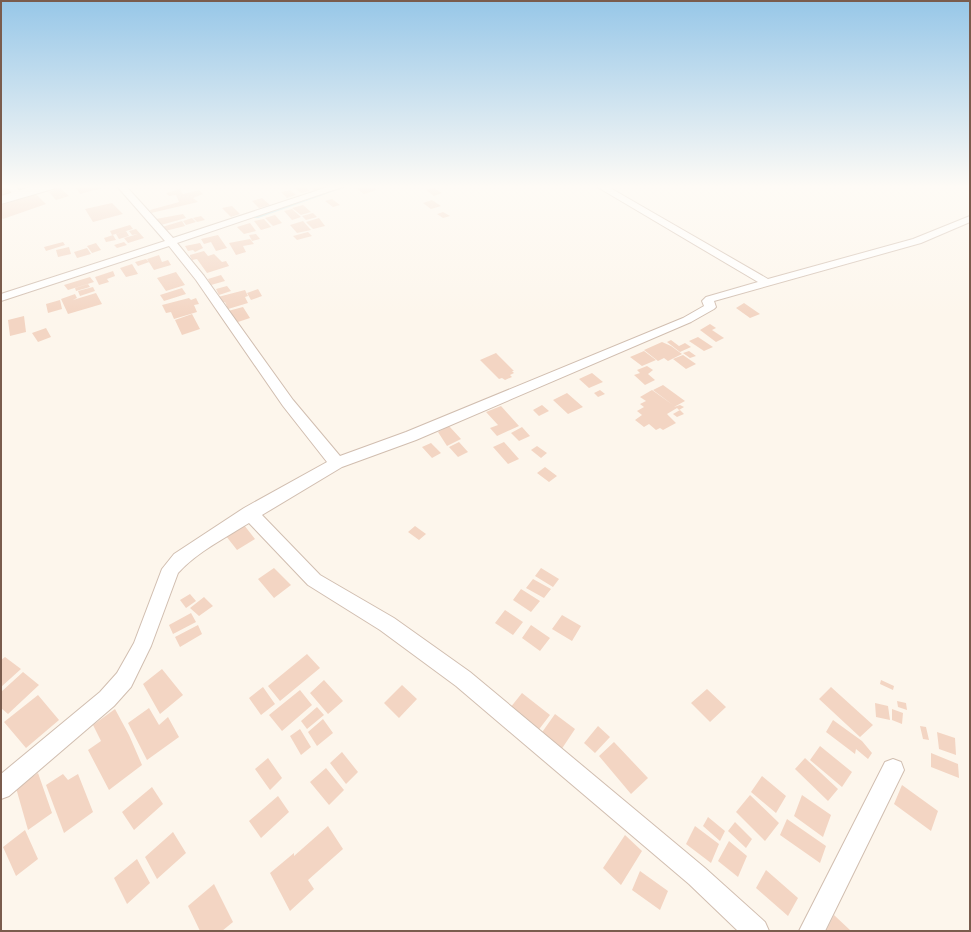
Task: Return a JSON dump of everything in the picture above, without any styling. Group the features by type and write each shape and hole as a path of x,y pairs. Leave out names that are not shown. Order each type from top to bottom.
{"street":[{"path":"160,228 200,278 288,403 337,463"},
{"path":"28,296 220,228"},
{"path":"1,298 223,228"},
{"path":"672,228 766,282"},
{"path":"1,788 107,699 124,680 142,646 154,610 171,569 195,548 250,513 337,463 411,436 687,320 710,307 708,301 710,299 766,282 917,241 947,228"},
{"path":"250,513 314,580 387,624 463,679 697,876 756,931"},
{"path":"812,931 893,770"}],"building":[{"path":"118,228 133,229 112,235 110,231"},
{"path":"163,228 175,228 165,231"},
{"path":"238,228 254,228 256,231 244,234"},
{"path":"293,228 310,228 311,230 297,233"},
{"path":"136,229 144,238 128,243 124,238 138,234 132,235 129,231"},
{"path":"126,231 129,236 119,239 116,234"},
{"path":"308,232 312,236 297,240 293,236"},
{"path":"256,234 260,239 252,241 249,235"},
{"path":"113,235 116,240 106,242 104,238"},
{"path":"218,235 227,248 216,251 211,242 204,244 201,239"},
{"path":"250,239 254,244 243,246 246,252 236,255 229,243"},
{"path":"63,242 65,245 46,251 44,247"},
{"path":"124,242 127,245 117,248 114,245"},
{"path":"96,243 101,250 92,253 87,246"},
{"path":"200,243 203,248 195,252 193,250 188,251 185,246"},
{"path":"69,247 71,254 58,257 56,250"},
{"path":"87,248 91,254 77,258 74,252"},
{"path":"204,251 208,256 214,254 222,262 226,261 229,266 207,273 197,259 192,260 190,256"},
{"path":"159,255 162,262 168,260 171,265 154,270 147,259"},
{"path":"146,259 149,262 138,266 135,262"},
{"path":"132,264 138,274 126,277 120,268"},
{"path":"113,271 115,276 107,279 109,282 99,285 95,277"},
{"path":"176,272 185,285 166,291 157,278"},
{"path":"221,275 225,281 211,285 208,279"},
{"path":"90,277 94,282 68,290 64,285"},
{"path":"88,284 90,287 76,291 75,288"},
{"path":"227,286 231,291 219,295 216,289"},
{"path":"93,287 95,291 80,296 78,291"},
{"path":"182,288 186,294 164,301 160,295"},
{"path":"258,289 262,296 251,300 247,293"},
{"path":"245,290 248,296 245,297 248,303 228,309 225,302 221,303 218,297"},
{"path":"96,293 102,304 68,314 61,299 75,294 77,298 73,300"},
{"path":"189,298 191,300 196,298 199,304 194,305 197,312 174,319 171,312 166,313 162,305"},
{"path":"60,300 62,309 48,313 46,304"},
{"path":"744,303 760,314 750,318 736,308"},
{"path":"243,307 250,318 235,323 228,311"},
{"path":"192,314 200,329 182,335 175,320"},
{"path":"24,316 26,332 10,336 8,320"},
{"path":"710,324 716,328 712,330 724,338 716,342 700,330"},
{"path":"46,328 51,337 38,342 32,333"},
{"path":"698,337 713,347 704,351 689,341"},
{"path":"671,340 679,346 685,343 691,347 680,352 667,342"},
{"path":"662,342 671,346 682,354 668,361 664,358 658,361 644,350"},
{"path":"644,351 656,360 642,366 630,357"},
{"path":"689,351 696,356 690,358 683,353"},
{"path":"496,353 514,371 512,371 514,373 510,375 512,377 505,380 502,378 499,379 480,360"},
{"path":"683,355 696,364 686,369 673,359"},
{"path":"647,366 653,370 648,374 655,380 645,385 634,375 640,373 637,370"},
{"path":"592,373 603,382 589,388 579,379"},
{"path":"663,385 685,401 674,407 680,405 684,407 679,410 677,408 667,414 676,423 663,430 660,428 656,430 649,424 644,427 635,420 642,415 637,411 644,407 640,404 646,401 640,397 652,390 673,405 653,390"},
{"path":"600,390 605,394 598,397 594,393"},
{"path":"567,393 583,407 568,414 553,400"},
{"path":"542,405 549,411 539,416 533,410"},
{"path":"501,406 519,426 497,436 490,428 498,425 486,412"},
{"path":"680,410 684,414 677,417 673,414"},
{"path":"449,426 461,439 447,446 438,432"},
{"path":"522,427 530,436 519,441 511,433"},
{"path":"459,442 468,452 458,457 449,447"},
{"path":"504,442 519,459 508,464 493,447"},
{"path":"431,443 441,453 432,458 422,447"},
{"path":"537,446 547,453 541,458 531,450"},
{"path":"545,467 557,476 549,482 537,473"},
{"path":"244,525 255,539 237,550 226,536"},
{"path":"415,526 426,534 419,540 408,532"},
{"path":"274,568 291,585 274,598 258,579"},
{"path":"541,568 559,579 553,587 535,576"},
{"path":"533,579 551,589 544,598 526,588"},
{"path":"521,589 540,601 531,612 513,600"},
{"path":"190,594 196,601 186,608 180,600"},
{"path":"204,597 213,606 199,616 190,608"},
{"path":"505,610 523,622 513,635 495,623"},
{"path":"191,613 196,622 173,634 169,625"},
{"path":"562,615 581,626 572,641 552,629"},
{"path":"198,625 202,634 180,647 175,637"},
{"path":"531,625 550,638 540,651 522,638"},
{"path":"307,654 320,668 280,701 268,686"},
{"path":"5,657 21,669 1,687 1,660"},
{"path":"162,669 183,695 160,714 143,684"},
{"path":"23,672 39,685 8,714 1,708 1,692"},
{"path":"324,680 343,701 328,714 310,693"},
{"path":"881,680 894,686 893,690 880,684"},
{"path":"402,685 417,699 399,718 384,703"},
{"path":"263,687 275,704 261,715 249,698"},
{"path":"831,687 873,725 860,737 819,699"},
{"path":"707,689 726,707 710,722 691,703"},
{"path":"300,690 312,705 282,731 269,715"},
{"path":"522,693 550,715 527,745 510,708"},
{"path":"38,695 59,720 26,748 4,722"},
{"path":"897,701 906,703 907,710 898,707"},
{"path":"875,703 888,706 890,720 876,717"},
{"path":"317,707 324,715 307,729 301,721"},
{"path":"149,708 159,725 168,717 179,737 147,760 128,723"},
{"path":"115,709 129,735 142,765 109,790 88,750 101,741 93,725"},
{"path":"892,709 903,713 902,724 892,720"},
{"path":"555,714 575,729 553,762 533,745"},
{"path":"323,719 333,733 317,746 308,732"},
{"path":"833,720 862,741 872,753 868,759 856,749 855,754 826,732"},
{"path":"598,726 610,737 595,753 584,743"},
{"path":"920,726 926,727 929,740 923,739"},
{"path":"300,729 311,747 301,755 290,736"},
{"path":"937,732 955,738 956,755 939,749"},
{"path":"614,742 648,778 631,794 599,756"},
{"path":"820,746 852,772 842,787 810,760"},
{"path":"342,752 358,772 346,784 330,763"},
{"path":"931,753 958,764 959,778 931,767"},
{"path":"268,758 282,778 270,790 255,769"},
{"path":"805,758 838,789 828,801 795,769"},
{"path":"326,768 344,790 329,805 310,782"},
{"path":"38,773 52,813 28,830 16,788"},
{"path":"63,774 68,780 78,774 93,812 64,833 46,785"},
{"path":"762,776 786,796 776,813 751,792"},
{"path":"902,785 938,811 931,831 894,804"},
{"path":"152,787 163,804 134,830 122,812"},
{"path":"750,795 779,823 765,841 736,812"},
{"path":"802,795 831,815 823,837 794,816"},
{"path":"278,796 289,812 261,838 249,821"},
{"path":"708,817 725,831 720,841 703,826"},
{"path":"787,819 826,846 820,863 780,835"},
{"path":"735,822 752,839 746,848 728,831"},
{"path":"328,826 343,849 308,880 314,889 290,911 270,873 294,853 294,856"},
{"path":"695,826 719,844 711,863 686,844"},
{"path":"25,830 38,859 16,876 3,847"},
{"path":"173,832 186,853 157,879 145,857"},
{"path":"625,835 642,851 621,885 603,868"},
{"path":"729,841 747,856 738,877 718,861"},
{"path":"137,859 150,883 127,904 114,878"},
{"path":"766,870 798,898 788,916 756,888"},
{"path":"640,871 668,891 660,910 632,890"},
{"path":"214,884 233,922 222,931 200,931 188,906"},
{"path":"834,915 851,931 826,931"}]}
